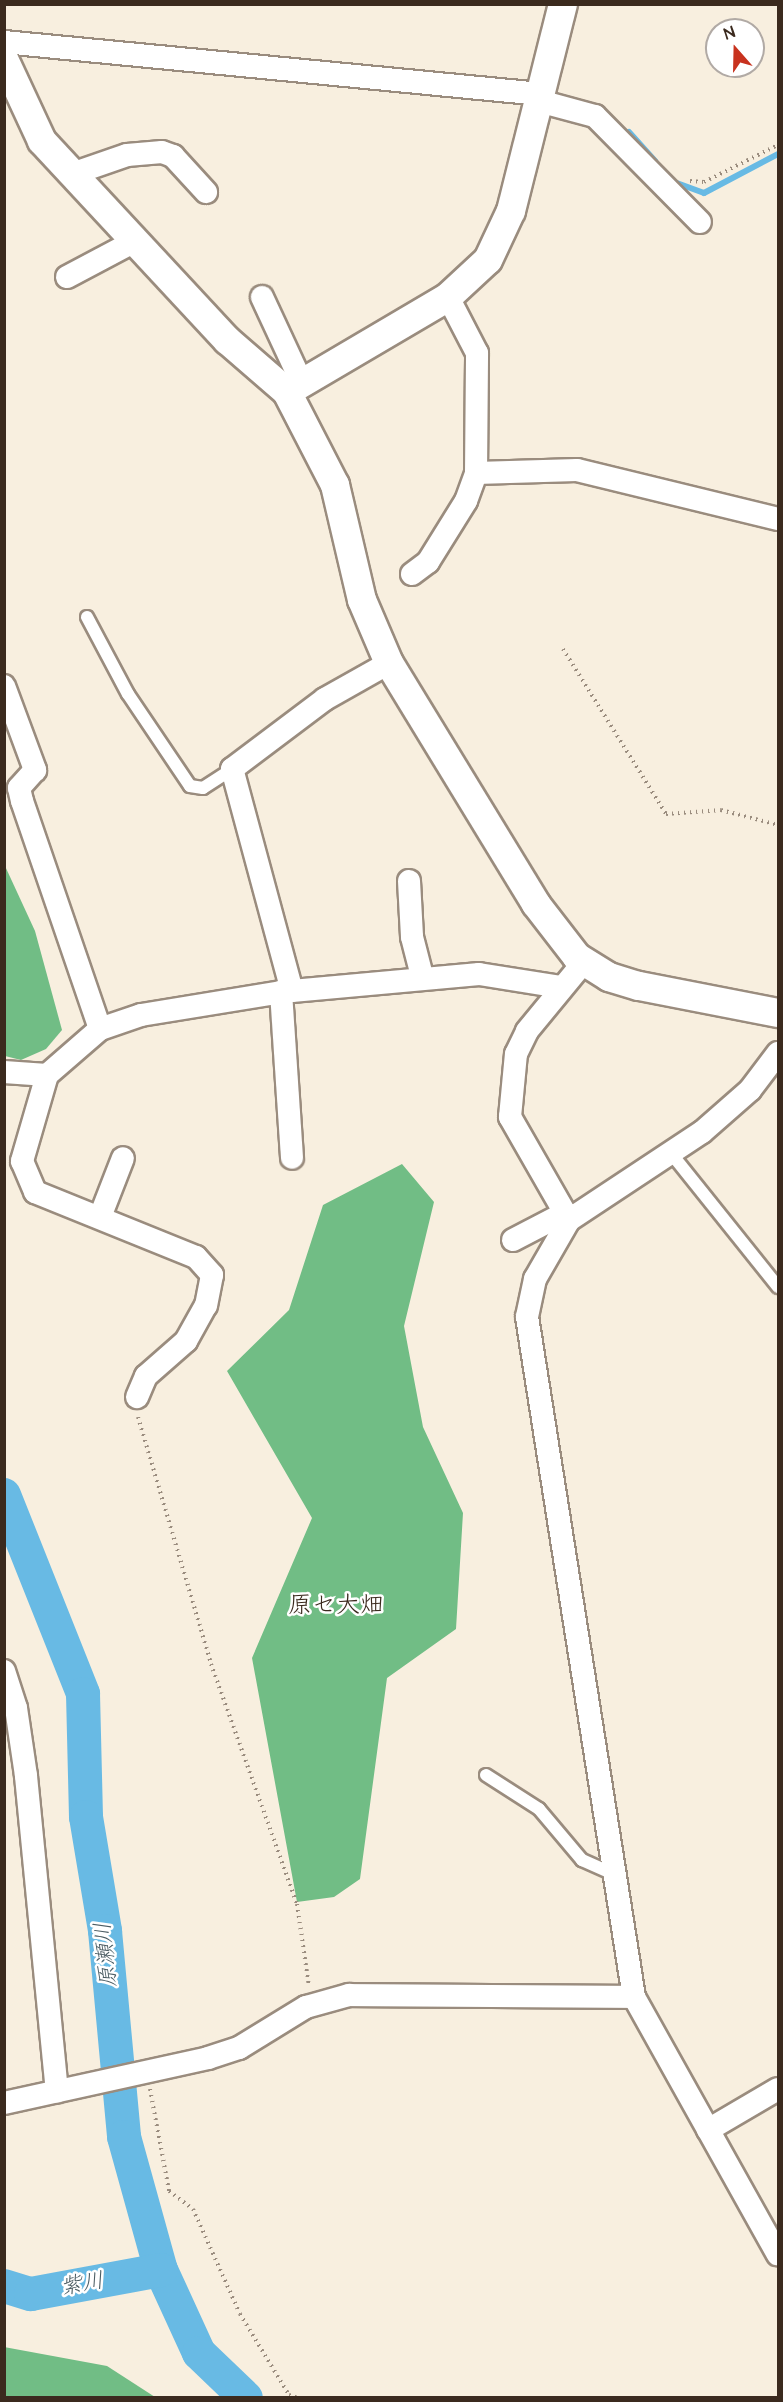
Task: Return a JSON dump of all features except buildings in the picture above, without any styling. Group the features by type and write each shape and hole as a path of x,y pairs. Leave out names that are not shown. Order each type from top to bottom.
{"street":[{"path":"294,386 448,297 488,260 500,238 540,98 563,4"},
{"path":"4,42 540,98 595,116 700,222"},
{"path":"4,59 32,124 75,173 227,340 294,386"},
{"path":"75,173 127,155 162,152 173,156 206,192"},
{"path":"67,277 137,240"},
{"path":"262,297 294,386 335,485 362,600 389,663 536,904 583,963 639,986 778,1013"},
{"path":"412,574 428,562 466,501 476,473 477,353 448,297"},
{"path":"476,473 577,470 778,519"},
{"path":"291,1158 286,992 232,769 325,699 389,663"},
{"path":"4,686 35,770 19,788 22,801 100,1029"},
{"path":"409,881 412,937 422,976"},
{"path":"567,1216 510,1117 516,1054 560,987 583,963"},
{"path":"137,1397 146,1376 186,1341 206,1305 212,1275 206,1262 35,1192 25,1179 25,1140 47,1075 100,1029 141,1015 286,992 422,976 479,974 560,987"},
{"path":"513,1240 567,1216 670,1152 750,1090 778,1053"},
{"path":"4,1072 47,1075"},
{"path":"100,1217 123,1158"},
{"path":"567,1216 535,1279 527,1317 634,1997 778,2255"},
{"path":"4,1671 16,1707 26,1776 61,2090"},
{"path":"4,2103 150,2072 239,2048 311,2005 349,1995 634,1997"},
{"path":"708,2130 778,2089"}],"lane":[{"path":"87,617 128,694 190,786 203,788 232,769"},
{"path":"670,1152 778,1287"},
{"path":"486,1775 539,1809 582,1860 616,1875"}],"path":[{"path":"685,178 704,182 778,145"},
{"path":"563,649 666,814 722,810 778,825"},
{"path":"137,1397 211,1664 297,1904 311,2005"},
{"path":"150,2072 149,2083 169,2192 193,2210 240,2314 289,2395 298,2397"}],"green space":[{"path":"5,866 35,931 62,1030 46,1049 21,1060 5,1056"},
{"path":"402,1164 434,1202 404,1326 423,1427 463,1513 456,1629 387,1678 360,1879 334,1897 297,1902 252,1658 312,1518 227,1371 289,1310 323,1205"},
{"path":"4,2347 107,2366 155,2397 5,2397"}],"waterway":[{"path":"629,132 655,161"},
{"path":"674,182 704,193 778,154"},
{"name":"原瀬川","path":"4,1495 83,1694 86,1817 105,1931 124,2137 161,2270 199,2353 246,2398"},
{"name":"紫川","path":"4,2286 31,2294 161,2270"}],"district":[{"name":"原セ大畑","path":"336,1606"}]}
